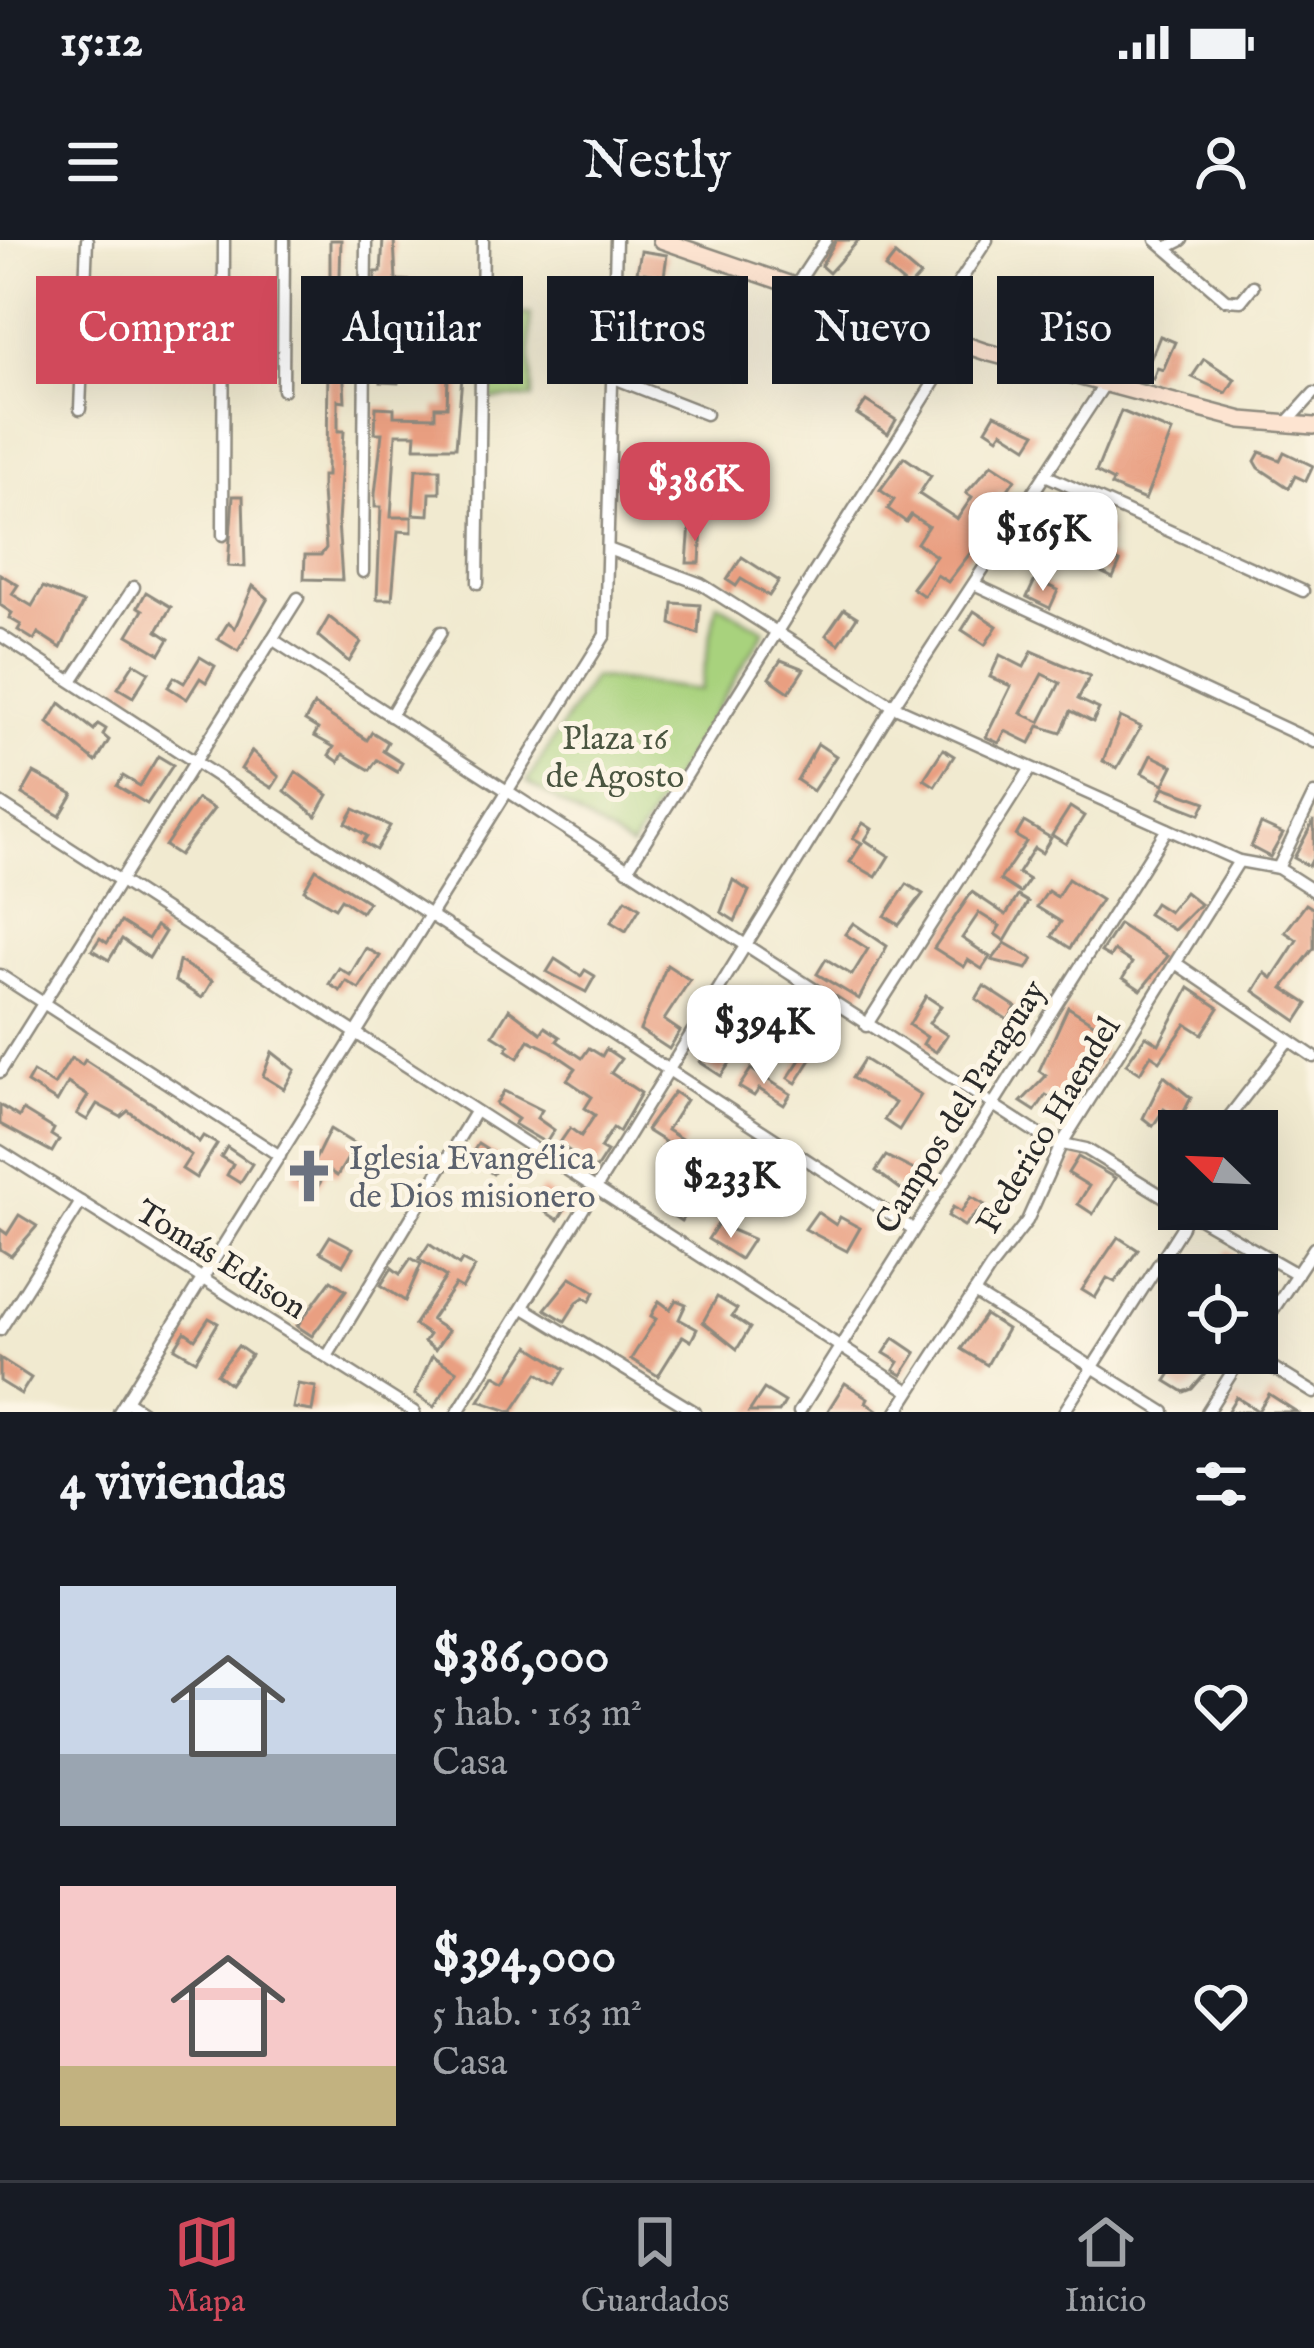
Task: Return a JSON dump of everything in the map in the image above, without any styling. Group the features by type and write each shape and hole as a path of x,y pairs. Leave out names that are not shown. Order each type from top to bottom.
{"main road":[{"path":"661,240 682,243 772,278"},
{"path":"973,348 1104,385 1285,425 1314,426"}],"street":[{"path":"80,410 87,240"},
{"path":"223,535 224,240"},
{"path":"284,240 284,390"},
{"path":"363,572 366,240"},
{"path":"478,584 483,240"},
{"path":"614,276 616,240"},
{"path":"802,276 826,240"},
{"path":"963,276 987,240"},
{"path":"1161,244 1182,240"},
{"path":"1161,244 1226,300 1241,301 1253,286"},
{"path":"143,1412 123,1407 605,635 609,384"},
{"path":"629,384 706,414"},
{"path":"628,870 933,384"},
{"path":"458,1412 672,1072 893,706 1104,385"},
{"path":"1285,425 1314,393"},
{"path":"1045,475 1303,591"},
{"path":"608,549 701,584 893,706 1029,771 1239,861 1278,868 1314,891"},
{"path":"974,584 1314,742"},
{"path":"72,681 134,587"},
{"path":"0,1072 191,761 298,598"},
{"path":"390,716 441,632"},
{"path":"0,635 434,912 914,1229"},
{"path":"272,639 866,1026 1061,1145 1086,1148 1158,1192"},
{"path":"866,1026 1029,771"},
{"path":"1278,868 1314,794"},
{"path":"0,802 356,1037 909,1391"},
{"name":"Campos del Paraguay","path":"799,1412 1167,829"},
{"name":"Federico Haendel","path":"897,1412 974,1293 1028,1221 1061,1145 1239,861"},
{"path":"1177,964 1314,1057"},
{"path":"0,975 280,1156"},
{"path":"1234,1110 1287,1042"},
{"path":"328,1355 475,1112"},
{"name":"Tomás Edison","path":"0,1151 415,1412"},
{"path":"0,1330 81,1202"},
{"path":"1064,1412 1173,1230"},
{"path":"1221,1230 1297,1274"},
{"path":"1278,1302 1314,1249"},
{"path":"974,1293 1165,1412"},
{"path":"524,1308 695,1412"},
{"path":"1278,1372 1314,1393"},
{"path":"1208,1412 1233,1374"}],"green space":[{"path":"523,314 530,314 532,398 485,399 485,384 523,384"},
{"name":"Plaza 16 de Agosto","path":"717,603 765,630 631,848 527,782 593,677 700,690"}],"building":[{"path":"330,240 341,240 340,276 330,276"},
{"path":"383,240 394,240 396,276 375,276 381,272"},
{"path":"836,240 859,240 829,273 821,266"},
{"path":"641,251 667,255 664,276 637,272"},
{"path":"895,255 920,276 895,276 885,268"},
{"path":"1160,336 1175,342 1163,370 1157,368 1154,376 1154,351"},
{"path":"1204,359 1235,379 1226,393 1192,377"},
{"path":"328,384 344,384 345,401 338,400 338,431 344,431 338,522 342,580 304,579 305,555 321,555 326,548 322,476 327,476"},
{"path":"448,384 461,384 456,447 415,447 416,434 396,434 391,517 412,517 412,532 398,531 392,599 377,599 381,507 375,507 375,494 382,433 375,433 376,407 394,408 394,416 435,417 435,407 447,407"},
{"path":"866,401 896,420 888,434 857,414"},
{"path":"1121,411 1172,432 1145,500 1111,486 1113,481 1096,472"},
{"path":"995,414 1036,433 1027,447 1002,431 998,437 986,429"},
{"path":"1260,452 1280,460 1284,452 1313,466 1306,481 1295,476 1289,488 1259,468 1255,461"},
{"path":"904,457 931,476 919,494 957,519 972,497 966,493 992,464 1015,479 1005,494 1000,491 978,528 992,537 982,553 974,548 948,582 937,575 924,596 912,588 936,556 917,543 928,526 911,515 906,522 888,509 894,500 880,490"},
{"path":"416,469 440,469 440,493 430,493 429,515 413,514"},
{"path":"233,496 243,496 245,567 228,566"},
{"path":"1049,509 1075,523 1055,557 1030,546"},
{"path":"690,524 702,525 700,563 687,563"},
{"path":"1094,524 1110,531 1100,553 1120,562 1113,578 1099,571 1102,565 1080,555"},
{"path":"742,557 779,581 769,596 741,579 736,586 727,580"},
{"path":"0,574 18,585 12,594 32,606 43,587 83,603 61,648 38,633 34,640 18,630 21,625 0,605"},
{"path":"1035,580 1058,590 1050,608 1027,597"},
{"path":"253,586 268,598 238,651 218,639 228,623 235,628"},
{"path":"146,592 171,607 157,631 169,639 160,654 128,635 143,610 138,607"},
{"path":"673,603 700,605 698,634 671,624"},
{"path":"844,609 857,617 839,644 826,635"},
{"path":"974,611 997,626 985,645 962,630"},
{"path":"329,617 361,642 349,662 318,636"},
{"path":"1032,651 1090,676 1078,699 1099,709 1093,722 1071,711 1061,733 1039,726 1030,743 1005,731 999,743 986,737 1011,686 990,677 1000,655 1024,667","holes":["1042,674 1060,683 1040,722 1021,713"]},
{"path":"200,657 215,666 206,682 200,678 187,699 168,687 174,677 184,683"},
{"path":"781,660 804,669 789,692 769,678"},
{"path":"134,663 149,672 133,697 118,688"},
{"path":"60,703 94,730 98,724 106,729 103,735 109,740 96,762 48,723"},
{"path":"314,705 367,740 372,732 388,742 383,751 402,763 397,772 377,760 370,770 343,754 339,762 329,755 334,747 314,736 318,729 305,721"},
{"path":"1120,717 1141,727 1117,768 1103,761"},
{"path":"818,744 836,756 813,791 797,780"},
{"path":"943,749 954,756 935,786 924,779"},
{"path":"252,751 279,777 272,788 241,769"},
{"path":"1151,755 1173,766 1164,784 1142,773"},
{"path":"158,756 173,765 147,804 117,786 123,776 140,786"},
{"path":"296,772 328,795 316,816 285,791"},
{"path":"34,773 73,794 60,816 22,794"},
{"path":"1164,787 1206,802 1200,814 1159,798"},
{"path":"197,799 214,809 179,855 165,846"},
{"path":"1070,807 1084,816 1066,844 1052,835"},
{"path":"354,809 390,826 376,850 363,842 367,836 346,823"},
{"path":"1314,820 1314,856 1309,866 1294,858"},
{"path":"1024,822 1051,838 1042,853 1034,848 1018,873 1029,880 1020,893 1000,880 1026,842 1016,836"},
{"path":"863,823 872,829 865,840 889,856 876,877 850,862 862,843 853,838"},
{"path":"1261,824 1283,834 1270,857 1251,847"},
{"path":"316,869 368,902 361,912 341,899 335,908 304,890"},
{"path":"1068,879 1101,900 1070,948 1052,936 1061,922 1037,907 1048,891 1057,897"},
{"path":"733,880 749,891 735,921 721,912"},
{"path":"907,884 923,894 899,925 885,916"},
{"path":"972,892 1006,915 1018,896 1028,902 1005,941 995,934 1000,926 979,913 962,938 990,957 982,969 968,960 964,967 934,948"},
{"path":"1185,892 1200,904 1174,930 1148,914 1155,903 1169,912"},
{"path":"626,899 640,908 626,931 611,922"},
{"path":"1306,904 1314,909 1314,948 1283,988 1308,1004 1297,1021 1254,991 1265,973 1272,978 1297,940 1285,932"},
{"path":"121,922 148,939 156,926 165,932 149,958 122,939 109,960 92,950 100,938 107,943"},
{"path":"853,923 887,946 859,999 817,974 826,959 852,975 868,949 845,934"},
{"path":"1119,924 1168,956 1141,990 1123,978 1132,963 1114,951 1110,957 1101,952"},
{"path":"1005,943 1033,959 1027,969 992,960"},
{"path":"366,948 380,956 359,989 346,981 340,991 329,984 339,968 350,975"},
{"path":"555,959 581,976 585,970 595,976 586,992 547,972"},
{"path":"179,961 212,981 202,998 175,981"},
{"path":"667,965 690,980 664,1020 680,1031 669,1049 640,1030"},
{"path":"984,986 1016,1007 1008,1020 976,999"},
{"path":"1189,988 1219,1008 1202,1034 1186,1024 1160,1061 1151,1055 1140,1073 1126,1064 1146,1036 1159,1044"},
{"path":"926,996 941,1006 929,1023 947,1035 936,1052 923,1044 927,1037 909,1025"},
{"path":"1068,1007 1098,1026 1087,1042 1104,1053 1069,1109 1046,1095 1035,1111 1021,1102 1046,1076 1039,1071"},
{"path":"509,1009 541,1033 545,1027 560,1037 557,1041 582,1058 589,1048 602,1056 606,1049 621,1059 611,1073 641,1093 619,1132 613,1128 600,1148 607,1152 596,1169 559,1144 570,1128 581,1136 595,1115 585,1108 592,1097 567,1080 576,1068 551,1051 529,1040 518,1058 506,1050 509,1045 493,1035"},
{"path":"816,1011 827,1018 818,1031 826,1036 796,1083 788,1078 803,1055 799,1052 806,1040 800,1036"},
{"path":"724,1029 744,1042 721,1076 700,1062"},
{"path":"272,1052 295,1070 284,1089 263,1076"},
{"path":"71,1058 82,1065 85,1060 159,1108 199,1142 203,1136 217,1144 196,1178 182,1169 191,1155 128,1111 121,1117 97,1104 87,1120 77,1114 88,1096 68,1083 57,1102 27,1083 33,1072 54,1085"},
{"path":"864,1059 921,1095 899,1130 884,1120 895,1103 852,1078"},
{"path":"751,1069 791,1094 784,1105 759,1089 754,1096 739,1087"},
{"path":"1164,1076 1191,1098 1185,1110 1158,1110 1153,1126 1143,1118"},
{"path":"504,1091 542,1110 537,1118 554,1130 546,1143 514,1124 518,1119 496,1104"},
{"path":"674,1092 686,1100 667,1130 686,1142 675,1159 660,1149 665,1142 646,1130"},
{"path":"0,1105 19,1117 23,1110 54,1129 51,1135 59,1140 52,1152 0,1124"},
{"path":"330,1129 356,1145 337,1176 328,1170 315,1191 292,1177 302,1161 312,1166"},
{"path":"478,1144 503,1160 493,1174 469,1158"},
{"path":"227,1147 252,1164 240,1183 227,1175 233,1164 221,1157"},
{"path":"886,1156 920,1173 907,1194 876,1171"},
{"path":"1078,1157 1115,1178 1093,1214 1078,1204 1089,1186 1068,1173"},
{"path":"680,1164 690,1170 682,1183 699,1193 681,1221 670,1214 680,1198 665,1188"},
{"path":"542,1189 567,1206 558,1220 533,1204"},
{"path":"971,1197 985,1205 964,1226 948,1216 953,1207 961,1212"},
{"path":"817,1212 836,1225 840,1217 860,1228 847,1251 805,1229"},
{"path":"19,1215 37,1226 11,1256 0,1249 0,1229 7,1234"},
{"path":"718,1224 753,1239 740,1259 708,1239"},
{"path":"330,1236 353,1248 343,1265 320,1252"},
{"path":"1118,1237 1138,1250 1115,1282 1107,1278 1095,1298 1082,1290"},
{"path":"429,1244 459,1265 462,1260 475,1267 462,1289 455,1285 431,1320 448,1331 435,1350 424,1342 429,1335 414,1325 446,1277 419,1259"},
{"path":"411,1258 421,1264 405,1301 381,1285 392,1268 400,1274"},
{"path":"571,1277 595,1292 590,1301 584,1297 577,1302 565,1321 545,1309"},
{"path":"331,1280 346,1290 312,1336 297,1326"},
{"path":"717,1297 737,1309 732,1316 750,1328 737,1349 703,1322"},
{"path":"676,1300 686,1304 679,1319 697,1329 691,1341 683,1336 658,1376 631,1359 656,1319 651,1316 659,1301 670,1309"},
{"path":"985,1315 1007,1329 987,1365 961,1349"},
{"path":"209,1318 218,1323 196,1360 175,1348 185,1332 195,1339"},
{"path":"894,1338 916,1353 902,1375 894,1370 899,1362 884,1353"},
{"path":"238,1346 251,1355 230,1384 217,1374"},
{"path":"529,1346 565,1369 556,1384 538,1373 512,1412 479,1401 495,1375 506,1381"},
{"path":"432,1356 457,1371 434,1407 415,1394"},
{"path":"0,1358 31,1378 21,1394 0,1381"},
{"path":"1171,1374 1205,1374 1184,1392 1166,1381"},
{"path":"845,1383 868,1398 866,1402 880,1412 827,1412"},
{"path":"298,1384 316,1387 312,1411 293,1408"},
{"path":"764,1389 785,1402 779,1412 749,1412"},
{"path":"1269,1394 1297,1412 1227,1412 1236,1397 1258,1411"}],"place":[{"name":"Iglesia Evangélica de Dios misionero","path":"309,1176"}]}
